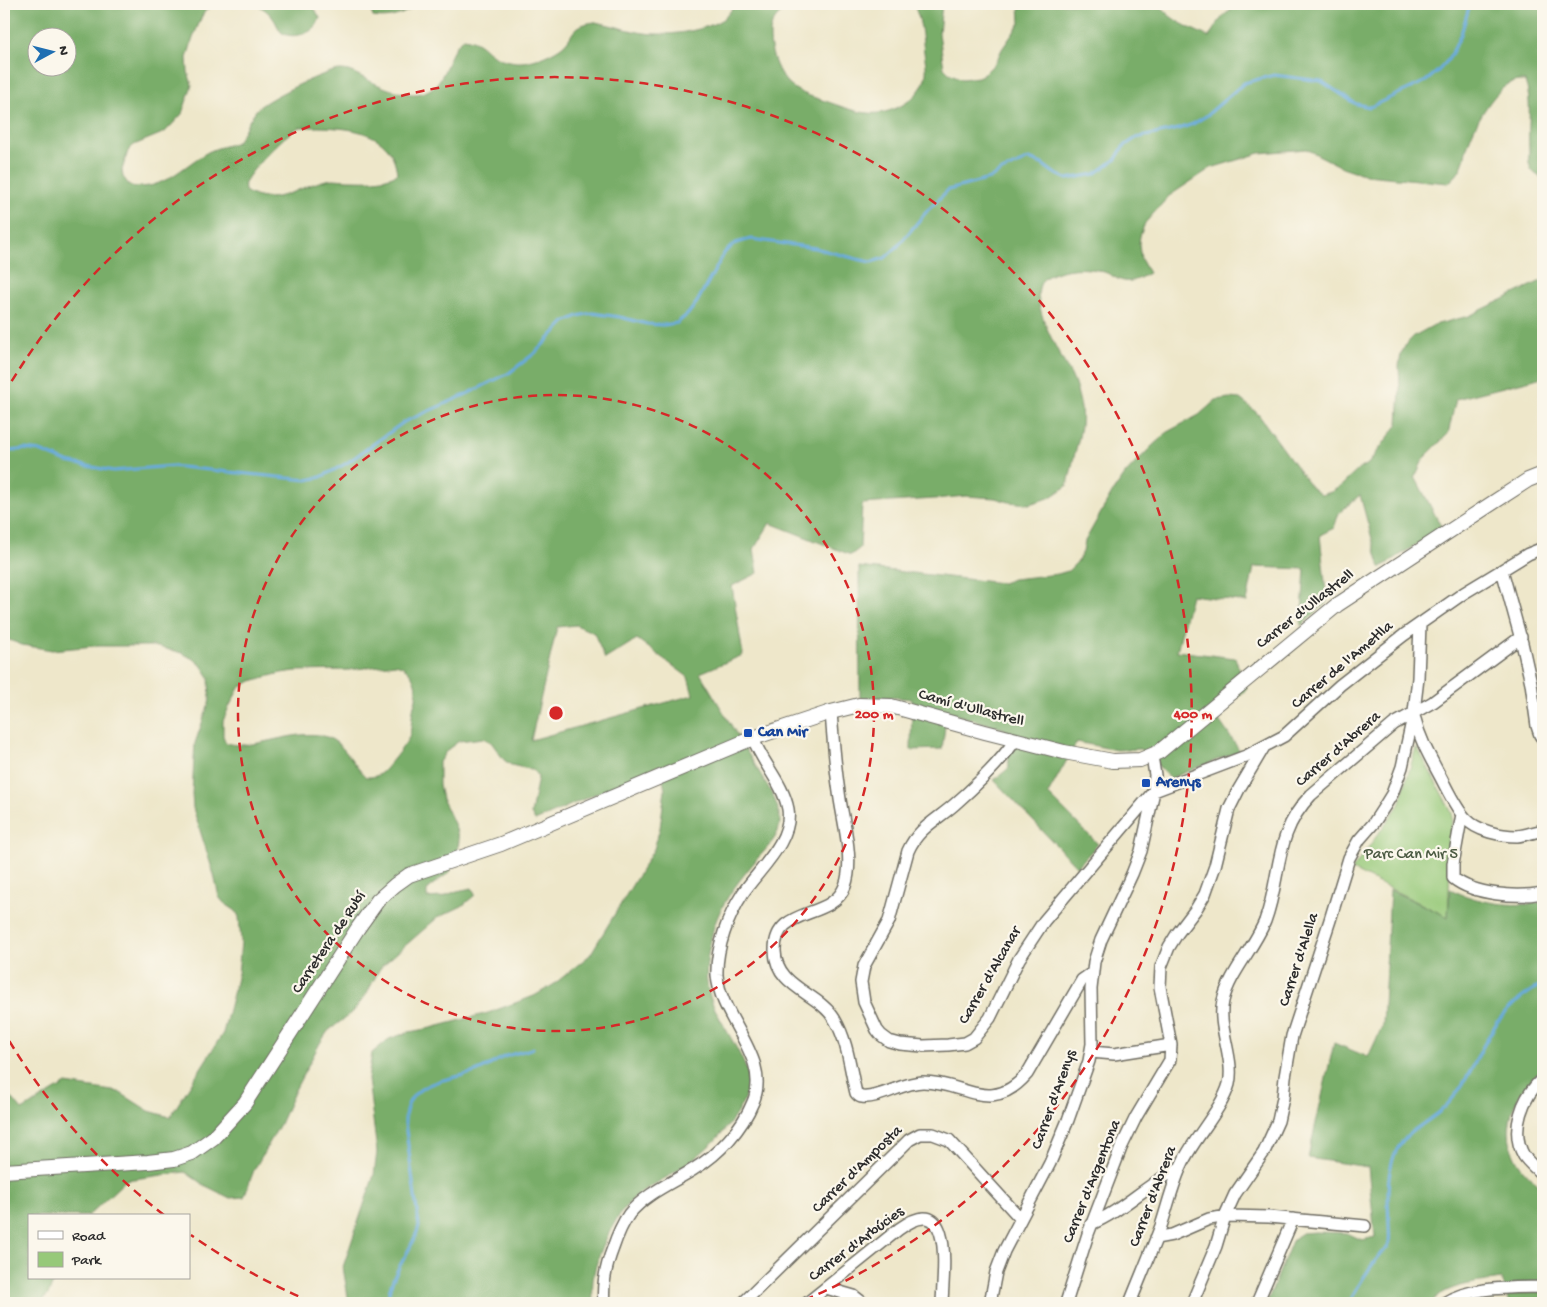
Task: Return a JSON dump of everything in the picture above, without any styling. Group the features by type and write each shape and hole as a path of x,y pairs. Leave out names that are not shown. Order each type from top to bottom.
{"street":[{"name":"Carrer d'Ullastrell","path":"1152,756 1337,604 1528,480 1543,474"},
{"name":"Carrer de l'Ametlla","path":"1154,791 1264,747 1284,736 1367,663 1420,624 1502,570 1528,554 1543,548"},
{"path":"1502,570 1521,637 1531,683 1537,726 1543,739"},
{"name":"Carrer d'Alella","path":"1192,1303 1235,1194 1264,1152 1275,1128 1283,1098 1292,1036 1349,858 1359,840 1373,824 1392,794 1402,767 1414,712 1418,678 1420,624"},
{"name":"Carrer d'Abrera","path":"1130,1303 1156,1238 1180,1168 1190,1148 1221,1100 1229,1082 1222,1002 1226,991 1265,920 1281,849 1286,833 1297,812 1311,795 1394,724 1433,702 1521,637"},
{"name":"Camí d'Ullastrell","path":"753,738 831,712 859,706 892,706 1064,752 1113,761 1140,760 1152,756"},
{"path":"831,712 848,860 848,877 842,892 834,901 784,925 778,934 775,951 778,965 786,978 825,1008 835,1020 844,1040 858,1096 877,1095 909,1084 923,1082 990,1096 1005,1092 1016,1085 1027,1074 1082,980 1092,973"},
{"path":"1414,712 1419,736 1466,820 1475,826 1497,833 1519,836 1543,830"},
{"path":"604,1303 603,1288 606,1269 620,1229 630,1214 654,1191 695,1169 722,1147 747,1115 756,1094 758,1083 754,1064 750,1052 726,1008 717,976 720,949 732,913 742,894 782,841 788,825 788,809 782,792 753,738"},
{"name":"Carretera de Rubí","path":"4,1171 148,1162 174,1159 192,1153 212,1138 245,1103 378,900 408,875 500,844 753,738"},
{"name":"Carrer d'Alcanar","path":"1016,739 986,776 953,806 920,832 908,850 891,916 885,931 864,966 861,982 864,1002 872,1023 881,1035 889,1041 908,1045 935,1046 964,1043 974,1038 990,1018 1018,959 1044,921 1154,791"},
{"name":"Carrer d'Argentona","path":"1066,1303 1113,1165 1128,1131 1168,1066 1171,1055 1161,998 1161,967 1177,934 1205,894 1215,866 1230,809 1239,789 1264,747"},
{"name":"Carrer d'Arenys","path":"990,1303 999,1262 1020,1218 1042,1180 1085,1074 1091,1052 1092,973 1096,952 1138,860 1154,791 1155,775 1152,756"},
{"path":"1462,814 1453,864 1453,878 1458,882 1486,892 1520,895 1543,893"},
{"path":"1091,1052 1114,1054 1170,1046"},
{"path":"1543,1078 1524,1102 1518,1133 1519,1144 1526,1158 1543,1175"},
{"name":"Carrer d'Amposta","path":"743,1303 898,1150 909,1140 920,1134 938,1135 953,1143 1020,1218"},
{"path":"1092,1224 1110,1216 1164,1176 1180,1168"},
{"path":"1156,1238 1172,1235 1209,1220 1225,1216 1269,1217 1365,1226"},
{"name":"Carrer d'Arbúcies","path":"807,1303 906,1224 925,1217 936,1223 942,1240 942,1303"},
{"path":"1257,1303 1293,1219"},
{"path":"1444,1303 1465,1294 1480,1291 1543,1287"},
{"path":"826,1288 854,1296 863,1303"}],"green space":[{"path":"4,4 230,4 212,6 202,16 187,58 188,72 192,85 182,114 165,132 134,145 128,151 122,170 123,177 130,186 142,187 162,182 208,152 237,142 254,113 263,104 298,85 325,74 345,70 394,91 410,94 425,92 439,81 453,51 464,38 475,41 499,58 521,62 539,58 555,51 565,44 580,26 595,22 649,34 673,34 700,29 716,23 730,12 735,4 801,4 784,11 772,24 770,43 776,66 784,79 795,89 808,95 854,110 877,113 895,109 904,104 919,91 924,83 926,69 922,33 918,15 913,4 942,4 939,33 944,68 949,73 962,79 978,77 984,74 996,62 1002,49 1020,23 1019,4 1160,4 1174,19 1209,37 1222,18 1240,4 1543,4 1543,178 1533,172 1529,162 1529,98 1525,81 1506,85 1493,98 1481,115 1473,132 1461,168 1448,183 1366,175 1342,167 1306,149 1260,153 1211,168 1169,196 1145,223 1139,244 1141,259 1149,273 1128,281 1097,270 1075,269 1054,273 1048,276 1041,284 1038,295 1040,309 1052,339 1073,379 1081,408 1080,431 1067,486 1049,498 1029,504 1009,502 995,498 966,496 862,504 860,548 851,555 770,523 754,549 758,573 732,586 743,655 700,673 773,795 779,815 780,824 775,837 728,896 717,917 707,960 706,973 709,993 718,1015 739,1052 748,1076 749,1086 739,1110 712,1143 679,1169 640,1193 619,1216 607,1237 598,1260 593,1280 593,1303 349,1303 343,1267 374,1175 377,1152 368,1079 372,1053 389,1039 409,1032 488,1013 534,996 553,985 590,955 654,849 660,828 665,790 660,765 535,821 531,814 538,777 533,770 511,765 504,760 491,742 483,738 459,741 447,750 439,762 439,785 442,799 455,826 459,840 450,872 427,891 427,898 442,897 472,888 475,895 462,906 437,918 383,965 366,995 353,1012 328,1031 254,1170 244,1197 230,1198 204,1185 185,1172 126,1180 90,1214 28,1214 28,1280 54,1280 49,1293 41,1303 4,1303 4,1088 22,1110 66,1084 119,1092 149,1111 170,1117 223,1033 238,974 241,942 239,917 236,911 219,897 193,808 195,743 210,700 209,677 195,660 182,653 153,646 94,646 52,650 22,645 4,638","holes":["300,127 330,127 361,132 374,138 385,146 393,158 397,174 373,180 333,179 322,181 278,197 267,198 245,191 245,183 254,169 278,143 294,130","576,625 594,633 605,659 637,639 688,677 693,695 531,740 557,627","395,664 409,672 416,687 411,731 404,745 384,771 374,776 366,777 338,744 323,736 312,734 300,735 241,745 226,743 223,736 223,721 229,707 239,688 251,681 296,671 349,670"]},
{"path":"251,4 312,4 320,18 316,26 303,34 284,34 266,11"},
{"path":"369,4 416,4 402,14 384,18 373,17"},
{"path":"1543,280 1543,377 1456,399 1448,434 1424,458 1415,477 1442,528 1380,568 1360,495 1339,513 1334,528 1320,535 1327,602 1301,626 1305,569 1254,567 1247,602 1191,595 1177,651 1235,658 1247,689 1216,716 1240,751 1171,778 1140,749 1116,750 1077,742 1048,794 1098,844 1077,867 994,780 1009,768 1005,729 947,712 942,749 911,750 912,699 890,697 860,698 859,567 1002,583 1013,579 1058,574 1068,571 1083,552 1085,541 1112,493 1126,473 1169,431 1199,415 1216,400 1240,399 1249,406 1258,414 1311,487 1321,495 1331,492 1368,464 1398,424 1401,354 1406,344 1414,336 1434,325 1469,316"},
{"name":"Parc Can Mir 5","path":"1416,748 1452,813 1448,917 1352,870 1399,805"},
{"path":"1450,889 1472,898 1495,903 1531,904 1543,902 1543,1068 1534,1076 1519,1097 1510,1120 1509,1132 1511,1145 1520,1166 1543,1189 1543,1303 1509,1303 1501,1279 1454,1288 1437,1297 1431,1303 1267,1303 1292,1241 1301,1233 1347,1233 1362,1240 1375,1237 1368,1167 1308,1158 1334,1043 1368,1057 1383,1025 1390,890 1448,917"}],"waterway":[{"path":"4,452 25,449 40,451 67,462 113,471 171,466 307,480 321,477 347,463 404,422 509,373 535,353 565,322 578,316 592,313 620,317 647,324 663,325 677,323 688,314 697,302 725,252 736,243 751,239 815,248 871,262 885,258 948,190 989,179 1029,159 1042,164 1054,173 1067,179 1095,174 1116,159 1123,147 1136,138 1179,129 1193,124 1206,116 1244,83 1274,75 1321,81 1356,104 1370,107 1426,81 1438,71 1448,60 1455,47 1470,4"},
{"path":"1349,1303 1367,1272 1388,1245 1389,1181 1391,1164 1399,1147 1410,1133 1438,1113 1454,1097 1468,1076 1492,1030 1508,1009 1543,983"},
{"path":"388,1303 389,1292 396,1273 416,1236 419,1226 405,1123 406,1109 411,1099 418,1091 427,1086 476,1072 504,1057 533,1048"}],"place":[{"name":"Can Mir","path":"748,733"},
{"name":"Arenys","path":"1146,783"}]}
